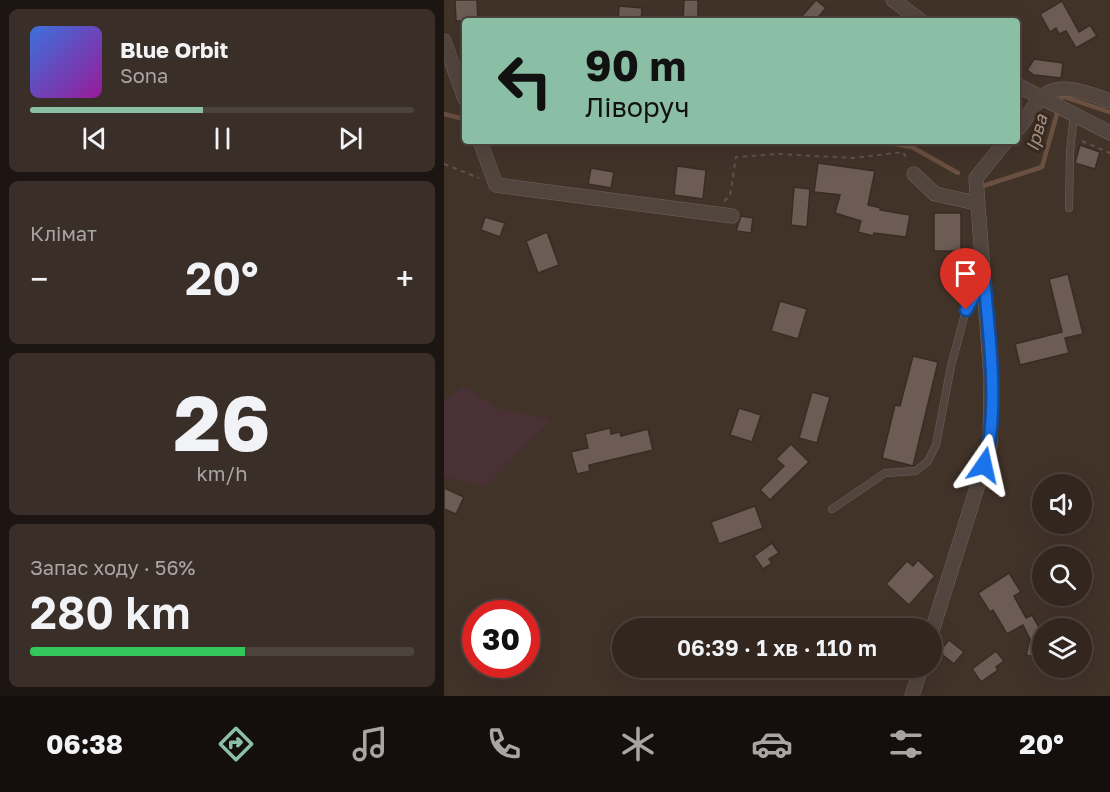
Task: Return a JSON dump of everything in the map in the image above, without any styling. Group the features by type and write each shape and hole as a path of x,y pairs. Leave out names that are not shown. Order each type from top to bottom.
{"street":[{"path":"893,0 917,18"},
{"path":"444,41 462,91"},
{"path":"1020,87 1110,133"},
{"path":"1057,106 1055,89 1084,92 1110,101"},
{"path":"1020,128 1057,106"},
{"path":"481,144 496,185 732,216"},
{"path":"936,618 990,446 991,378 976,203 976,178 1004,144"},
{"path":"914,174 935,194 976,203"},
{"path":"912,696 918,678"}],"lane":[{"path":"1057,106 1072,136 1069,208"},
{"path":"832,509 885,473 916,471 928,461 936,445 951,366 966,310 984,278"}],"path":[{"path":"1072,136 1110,153"},
{"path":"710,213 730,196 736,157 778,154 854,158 903,152 914,174"},
{"path":"444,164 496,185"}],"shaded area":[{"path":"464,386 496,408 551,420 486,486 444,477 444,401"}],"building":[{"path":"455,0 477,0 478,18 462,18 462,21 456,21"},
{"path":"684,0 698,0 698,18 683,18"},
{"path":"816,0 826,8 818,18 802,16"},
{"path":"1062,1 1079,32 1090,25 1097,36 1076,48 1066,31 1059,34 1056,28 1050,32 1040,14"},
{"path":"619,6 642,8 641,18 618,18"},
{"path":"1034,59 1063,63 1061,78 1034,75 1027,70"},
{"path":"1080,145 1100,152 1095,169 1075,163"},
{"path":"818,163 875,171 868,205 881,208 880,210 910,215 906,237 874,233 873,236 858,232 861,221 835,213 840,195 814,192"},
{"path":"677,166 706,170 703,199 674,195"},
{"path":"591,168 614,172 611,188 588,184"},
{"path":"794,187 810,189 807,227 791,225"},
{"path":"934,213 961,213 961,251 934,251"},
{"path":"741,216 753,218 751,233 736,231"},
{"path":"485,217 505,223 500,237 481,230"},
{"path":"547,232 559,265 538,273 526,241"},
{"path":"1068,274 1083,334 1065,338 1069,353 1020,365 1015,344 1062,332 1049,279"},
{"path":"780,301 807,309 798,339 771,331"},
{"path":"913,356 938,362 913,466 882,458 895,405 900,406"},
{"path":"812,392 830,397 817,443 799,438"},
{"path":"739,408 761,415 752,442 730,435"},
{"path":"610,428 611,434 620,432 621,436 648,429 653,450 589,465 590,471 577,474 571,452 588,448 585,434"},
{"path":"791,444 809,462 770,500 760,490 784,466 776,459"},
{"path":"444,488 464,497 456,514 444,509"},
{"path":"755,506 763,528 719,544 711,522"},
{"path":"772,543 779,553 769,559 772,563 763,569 754,556"},
{"path":"918,560 935,576 909,605 886,584 907,561 913,566"},
{"path":"1009,573 1021,592 1014,596 1026,618 1032,615 1034,618 1032,656 1026,655 1030,639 1023,625 1007,634 993,610 990,612 978,593"},
{"path":"949,640 964,652 954,664 942,654 942,648"},
{"path":"996,651 1004,661 996,667 998,670 981,682 972,669"}],"waterway":[{"name":"Ірва","path":"983,186 1042,167 1062,96 1110,112"},
{"name":"Ірва","path":"444,114 460,118"},
{"name":"Ірва","path":"894,144 912,147 958,173"}],"route":[{"path":"966,310 984,278 991,378 990,446 984,465"}]}
